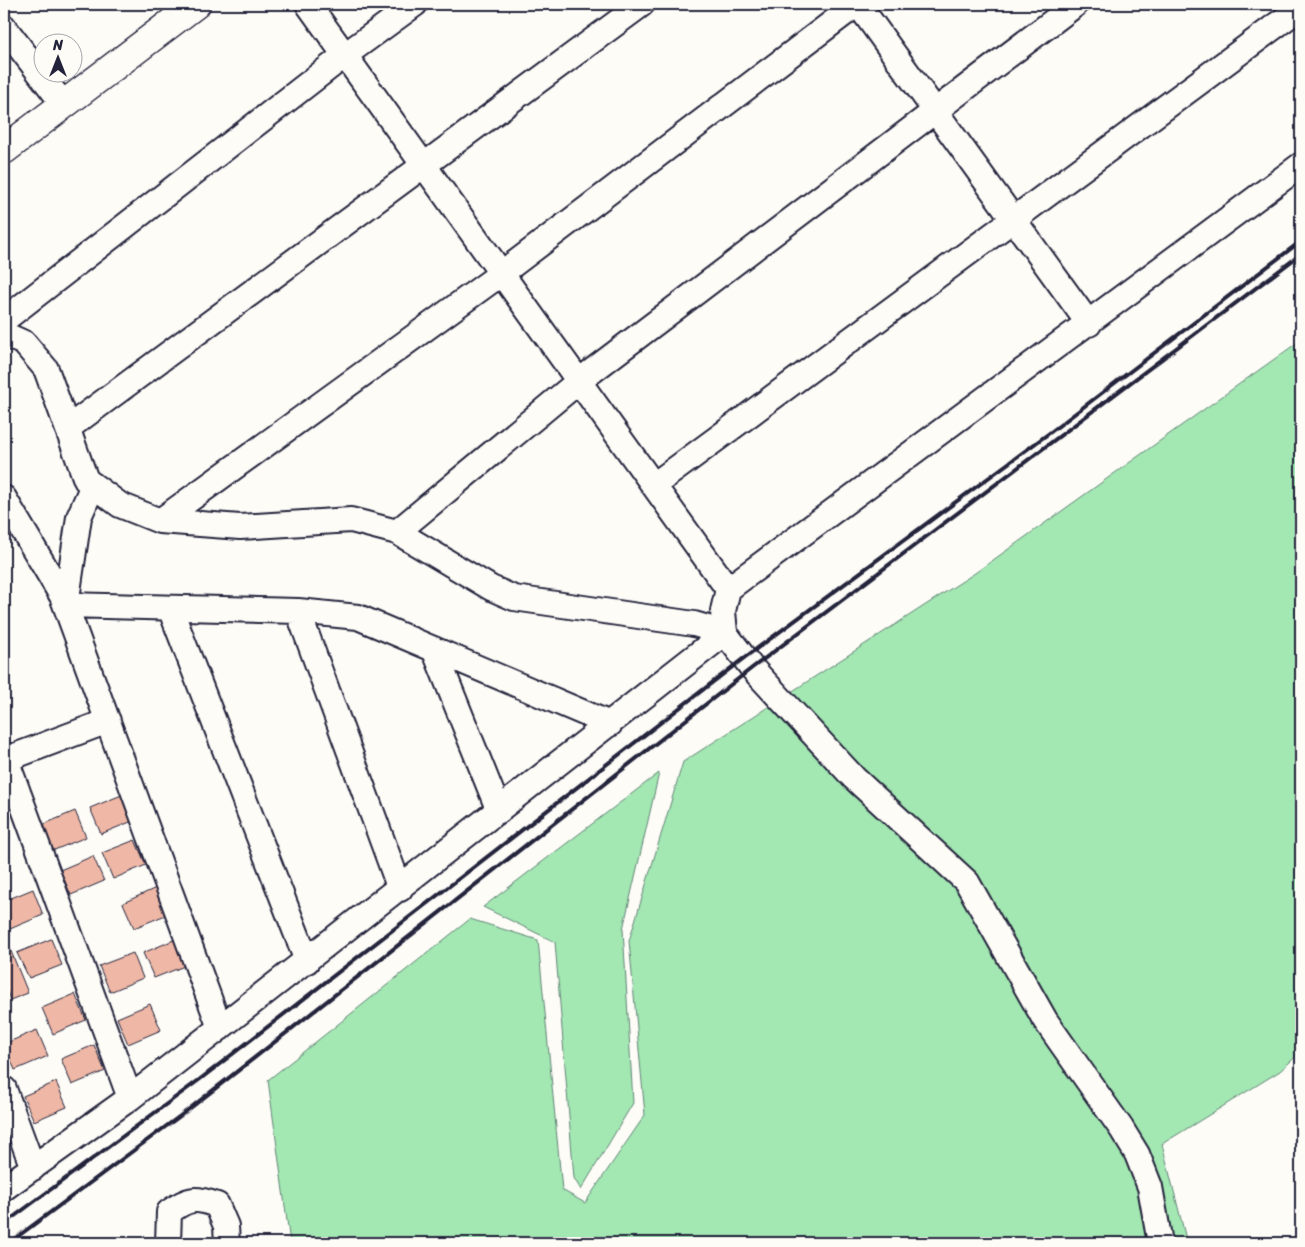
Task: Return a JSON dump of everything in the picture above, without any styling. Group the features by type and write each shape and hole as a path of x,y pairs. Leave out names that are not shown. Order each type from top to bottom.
{"street":[{"path":"4,150 196,4"},
{"path":"308,4 728,588"},
{"path":"4,320 345,55 415,4"},
{"path":"68,428 642,4"},
{"path":"160,521 502,273 857,4 1089,324"},
{"path":"397,532 579,381 1076,4"},
{"path":"654,485 1301,7"},
{"path":"4,27 64,105"},
{"path":"1160,1243 1150,1187 1137,1154 1121,1128 1045,1020 967,882 854,778 752,668 725,633 723,611 728,588 1089,324 1301,165"},
{"path":"4,334 24,344 46,369 86,480 120,505 160,521 240,527 351,520 397,532 492,588 514,598 694,624 725,633"},
{"path":"66,606 79,517 93,485"},
{"path":"4,498 66,606 220,1028"},
{"path":"66,606 298,611 358,617 610,724"},
{"path":"170,608 307,961"},
{"path":"298,611 400,889"},
{"path":"4,1188 130,1098 400,889 725,633"},
{"path":"434,649 499,811"},
{"path":"108,721 4,758 130,1098"},
{"path":"4,1089 33,1168"},
{"path":"168,1243 169,1212 183,1202 199,1199 217,1205 226,1226 227,1243"}],"green space":[{"path":"1301,340 1301,1052 1280,1071 1162,1144 1187,1243 290,1243 268,1080 470,919 538,940 562,1190 585,1203 645,1115 629,941 683,762 975,573"},
{"path":"659,773 623,929 633,1103 581,1190 574,1178 555,942 483,907"}],"building":[{"path":"124,794 135,820 101,834 90,808"},
{"path":"75,811 86,837 52,851 42,825"},
{"path":"135,840 146,865 113,879 102,853"},
{"path":"93,856 104,881 71,895 60,870"},
{"path":"156,888 168,914 134,928 123,903"},
{"path":"33,889 43,915 10,929 4,914 4,901"},
{"path":"4,934 28,993 10,1000 4,983"},
{"path":"51,939 62,965 29,978 17,953"},
{"path":"176,939 187,965 154,978 143,953"},
{"path":"133,953 143,978 110,992 99,966"},
{"path":"75,994 86,1020 53,1034 42,1008"},
{"path":"150,1004 161,1030 128,1044 117,1018"},
{"path":"37,1030 48,1056 15,1070 4,1044"},
{"path":"94,1045 105,1071 72,1085 61,1059"},
{"path":"56,1082 67,1107 34,1121 23,1096"}],"railway":[{"path":"4,1224 199,1080 744,658 1052,431 1301,241"},
{"path":"9,1243 184,1113 752,668 1301,254"}]}
